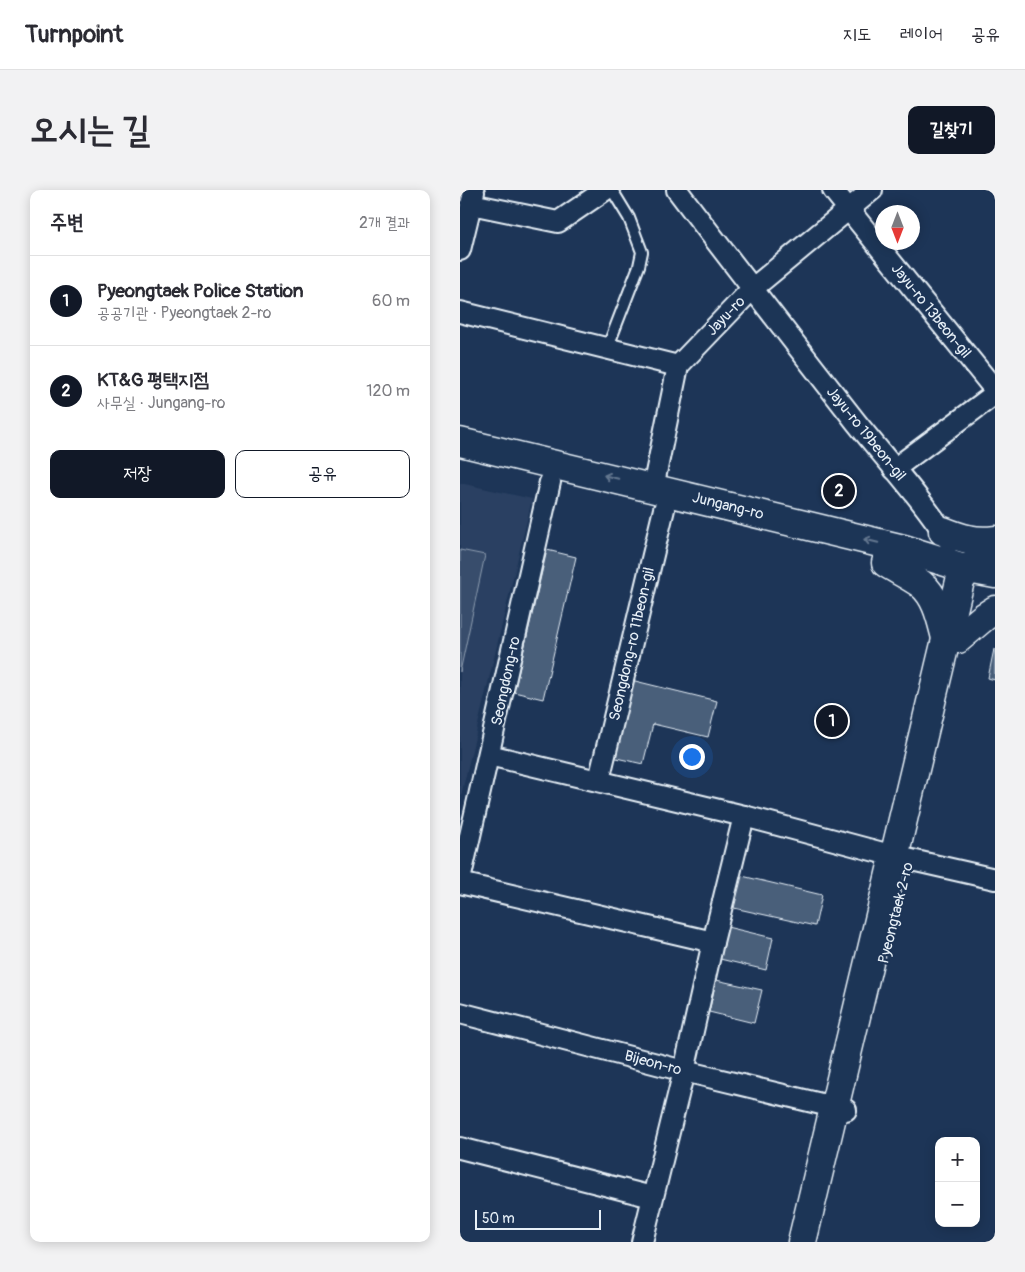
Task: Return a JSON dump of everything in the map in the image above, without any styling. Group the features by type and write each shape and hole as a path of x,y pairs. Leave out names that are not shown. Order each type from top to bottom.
{"street":[{"path":"460,250 473,197 558,222 605,190"},
{"name":"Jayu-ro 19beon-gil","path":"677,190 752,289 894,469 981,575"},
{"name":"Jayu-ro 13beon-gil","path":"833,190 995,392"},
{"name":"Jayu-ro","path":"678,366 752,289 872,190"},
{"path":"460,312 678,366 658,498"},
{"path":"894,469 995,392"},
{"name":"Jungang-ro","path":"460,442 658,498 981,575"},
{"name":"Jungang-ro","path":"460,461 550,482 658,498"},
{"name":"Seongdong-ro","path":"550,482 460,881 713,942"},
{"name":"Seongdong-ro 11beon-gil","path":"600,780 658,498"},
{"path":"995,540 984,542 968,540 939,524 919,542 895,556 932,597 952,638 995,610"},
{"path":"981,575 995,547"},
{"name":"Pyeongtaek 2-ro","path":"816,1242 841,1109 952,638 981,575"},
{"path":"489,755 600,780 901,857 995,879"},
{"path":"642,1242 744,816"},
{"name":"Bijeon-ro","path":"460,1012 684,1071 841,1109"},
{"path":"802,1242 841,1109"},
{"path":"460,1148 652,1197"}],"lane":[{"path":"607,349 639,266 642,252 629,218 612,190"}],"shaded area":[{"path":"460,483 532,499 460,800"},
{"path":"460,550 485,555 460,672"}],"building":[{"path":"547,550 576,557 543,699 514,692"},
{"path":"995,649 995,680 988,678"},
{"path":"631,680 717,701 708,737 653,724 643,764 612,757"},
{"path":"742,876 822,895 815,926 734,908"},
{"path":"727,927 773,938 766,970 720,959"},
{"path":"716,980 762,990 754,1023 709,1012"}],"place":[{"name":"KT&G 평택지점","path":"839,491"},
{"name":"Pyeongtaek Police Station","path":"832,721"}]}
